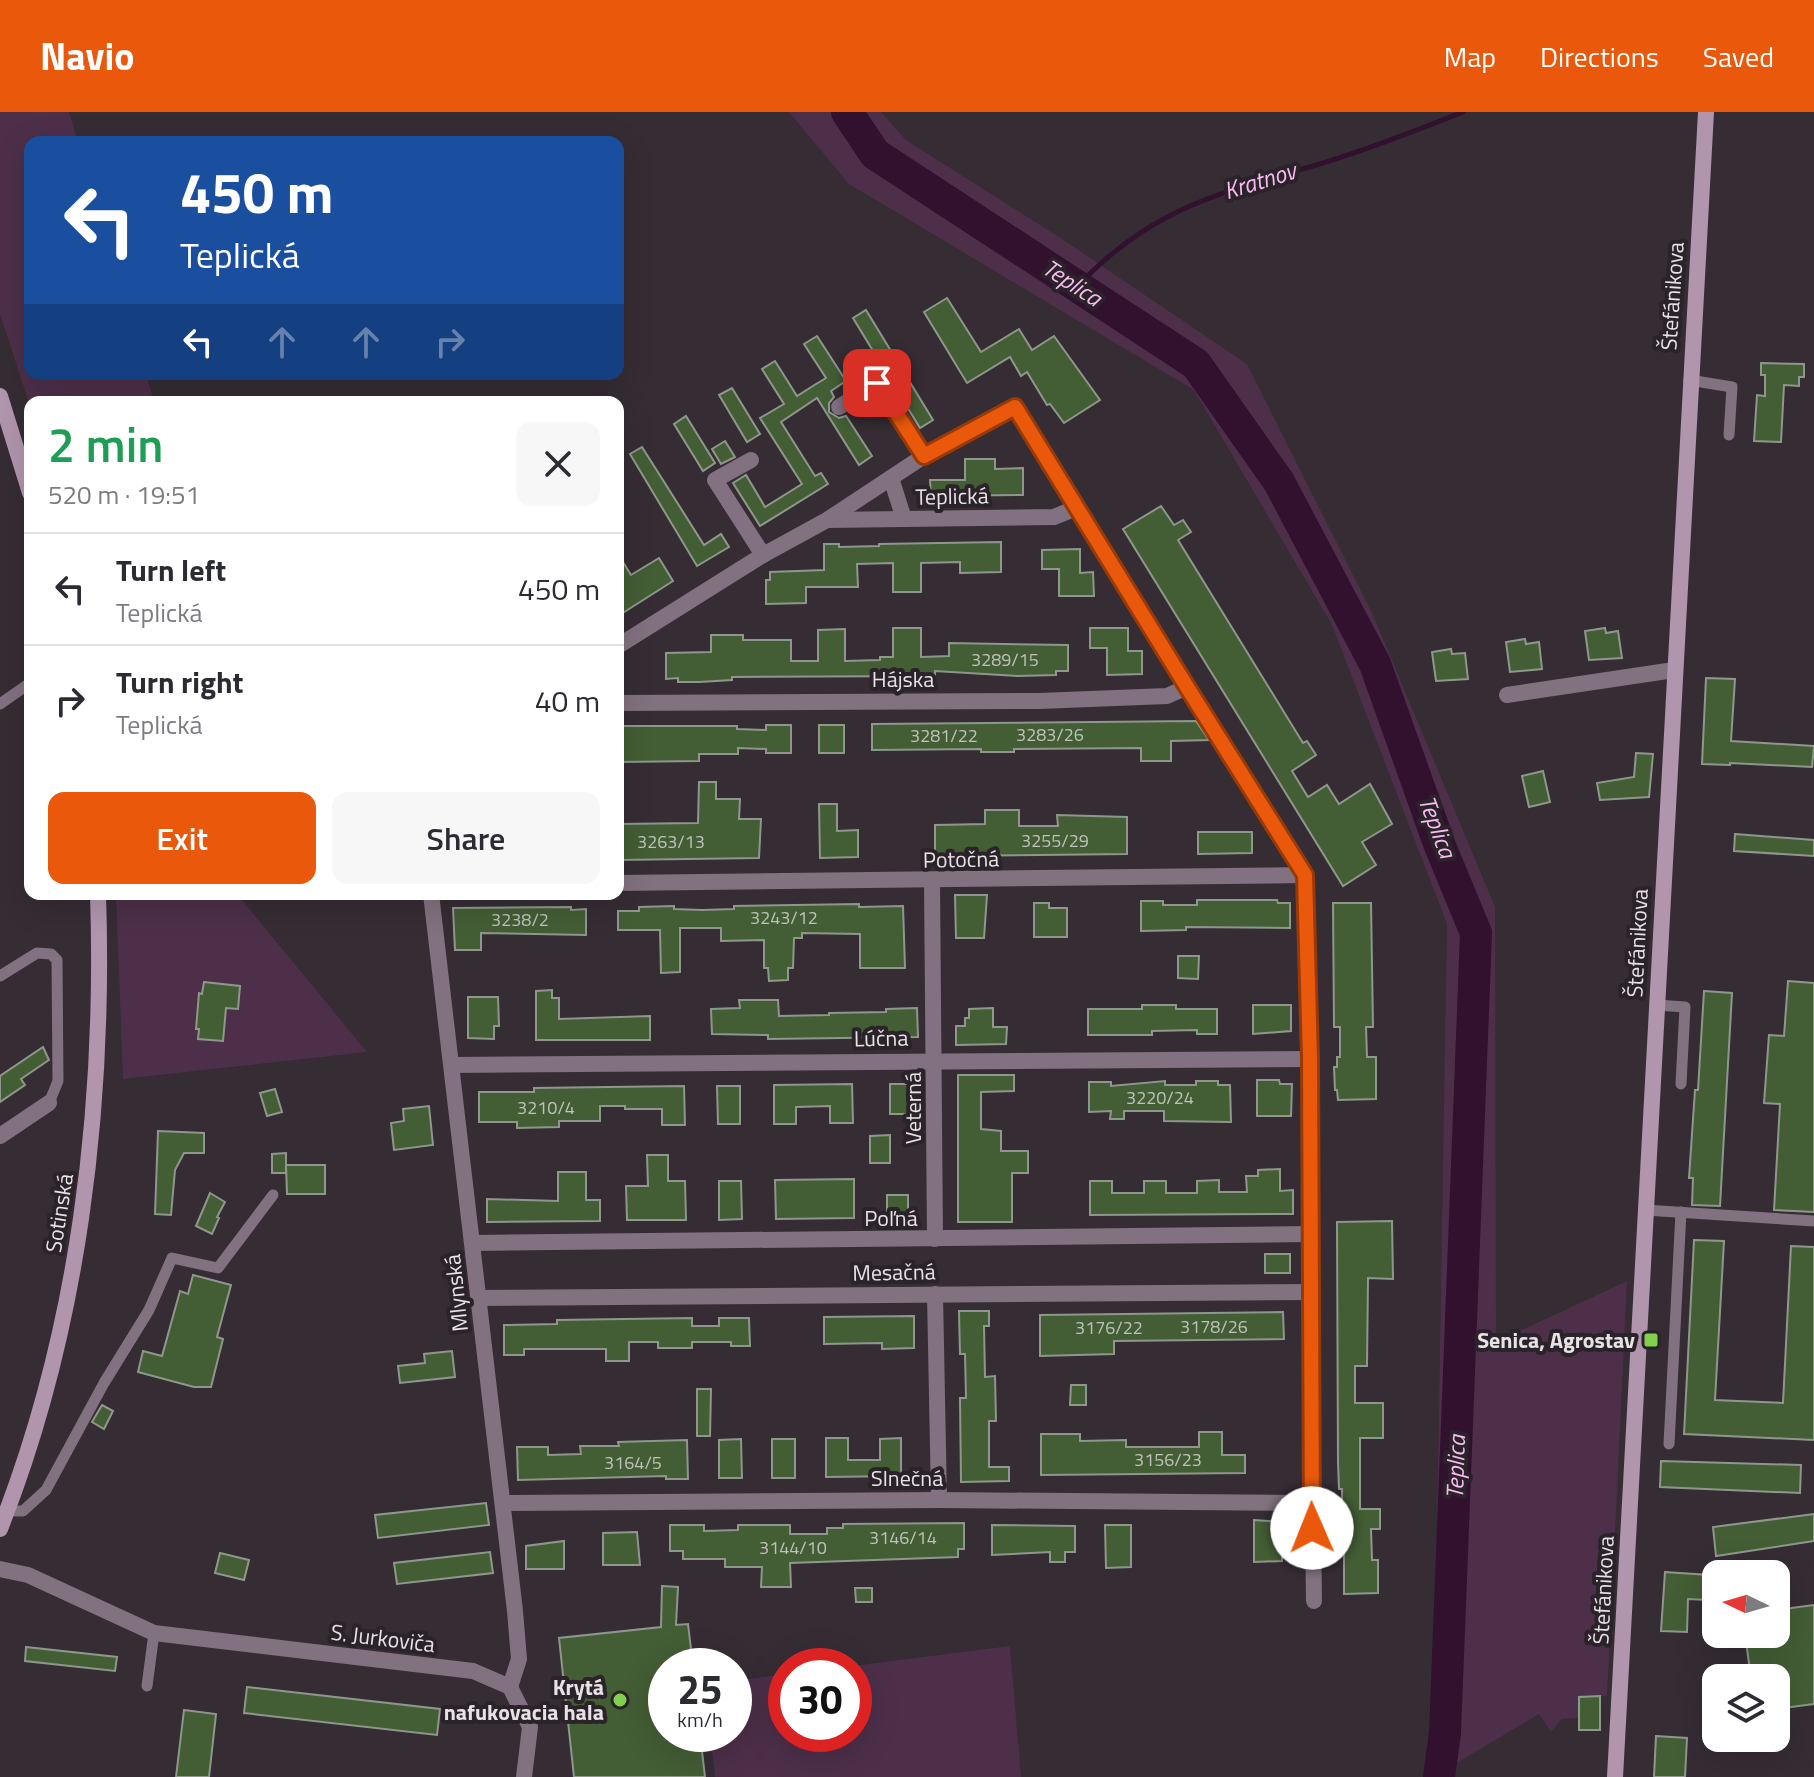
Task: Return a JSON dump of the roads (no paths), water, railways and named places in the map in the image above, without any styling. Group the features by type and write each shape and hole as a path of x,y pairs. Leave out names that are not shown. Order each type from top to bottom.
{"street":[{"name":"Štefánikova","path":"1615,1777 1706,112"},
{"name":"Teplická","path":"839,407 877,383 924,456"},
{"path":"0,396 24,474"},
{"name":"Teplická","path":"624,642 763,555 827,520 924,456 1015,407 1305,875"},
{"path":"751,460 715,480 763,555"},
{"path":"891,478 904,519"},
{"name":"Teplická","path":"827,520 1054,517 1076,508"},
{"path":"1507,695 1674,670"},
{"name":"Hájska","path":"624,703 1039,701 1167,696 1187,687"},
{"path":"1305,875 1310,1059 1314,1601"},
{"name":"Potočná","path":"624,883 1305,875"},
{"name":"Veterná","path":"932,881 935,1239"},
{"name":"Sotinská","path":"0,1529 54,1353 83,1204 90,1156 98,1045 98,900"},
{"name":"Mlynská","path":"432,900 519,1659 510,1687"},
{"name":"Lúčna","path":"453,1065 1310,1059"},
{"path":"0,1136 49,1103"},
{"name":"Poľná","path":"473,1243 1309,1234"},
{"name":"Mesačná","path":"478,1298 1310,1292"},
{"path":"935,1294 939,1500"},
{"name":"Slnečná","path":"503,1503 939,1500 1312,1503"},
{"name":"S. Jurkoviča","path":"0,1569 28,1575 154,1633 473,1671 510,1687"},
{"path":"510,1687 530,1727 524,1777"}],"lane":[{"path":"1689,380 1732,387 1729,435"},
{"path":"0,704 24,687"},
{"path":"0,976 37,953 51,954 57,960 58,1081 49,1103"},
{"path":"1656,1005 1685,1007 1681,1084"},
{"path":"7,1511 23,1511 46,1490 104,1383 149,1310 172,1258 218,1268 273,1195"},
{"path":"1645,1210 1814,1221"},
{"path":"1669,1444 1681,1212"},
{"path":"147,1686 154,1633"}],"waterway":[{"name":"Teplica","path":"847,112 875,154 1196,364 1279,482 1375,664 1440,846 1476,933 1445,1733 1439,1777"},
{"name":"Kratnov","path":"1077,287 1130,240 1185,208 1214,196 1370,148 1463,112"}],"place":[{"name":"Senica, Agrostav","path":"1651,1340"},
{"name":"Krytá nafukovacia hala","path":"620,1700"}]}
